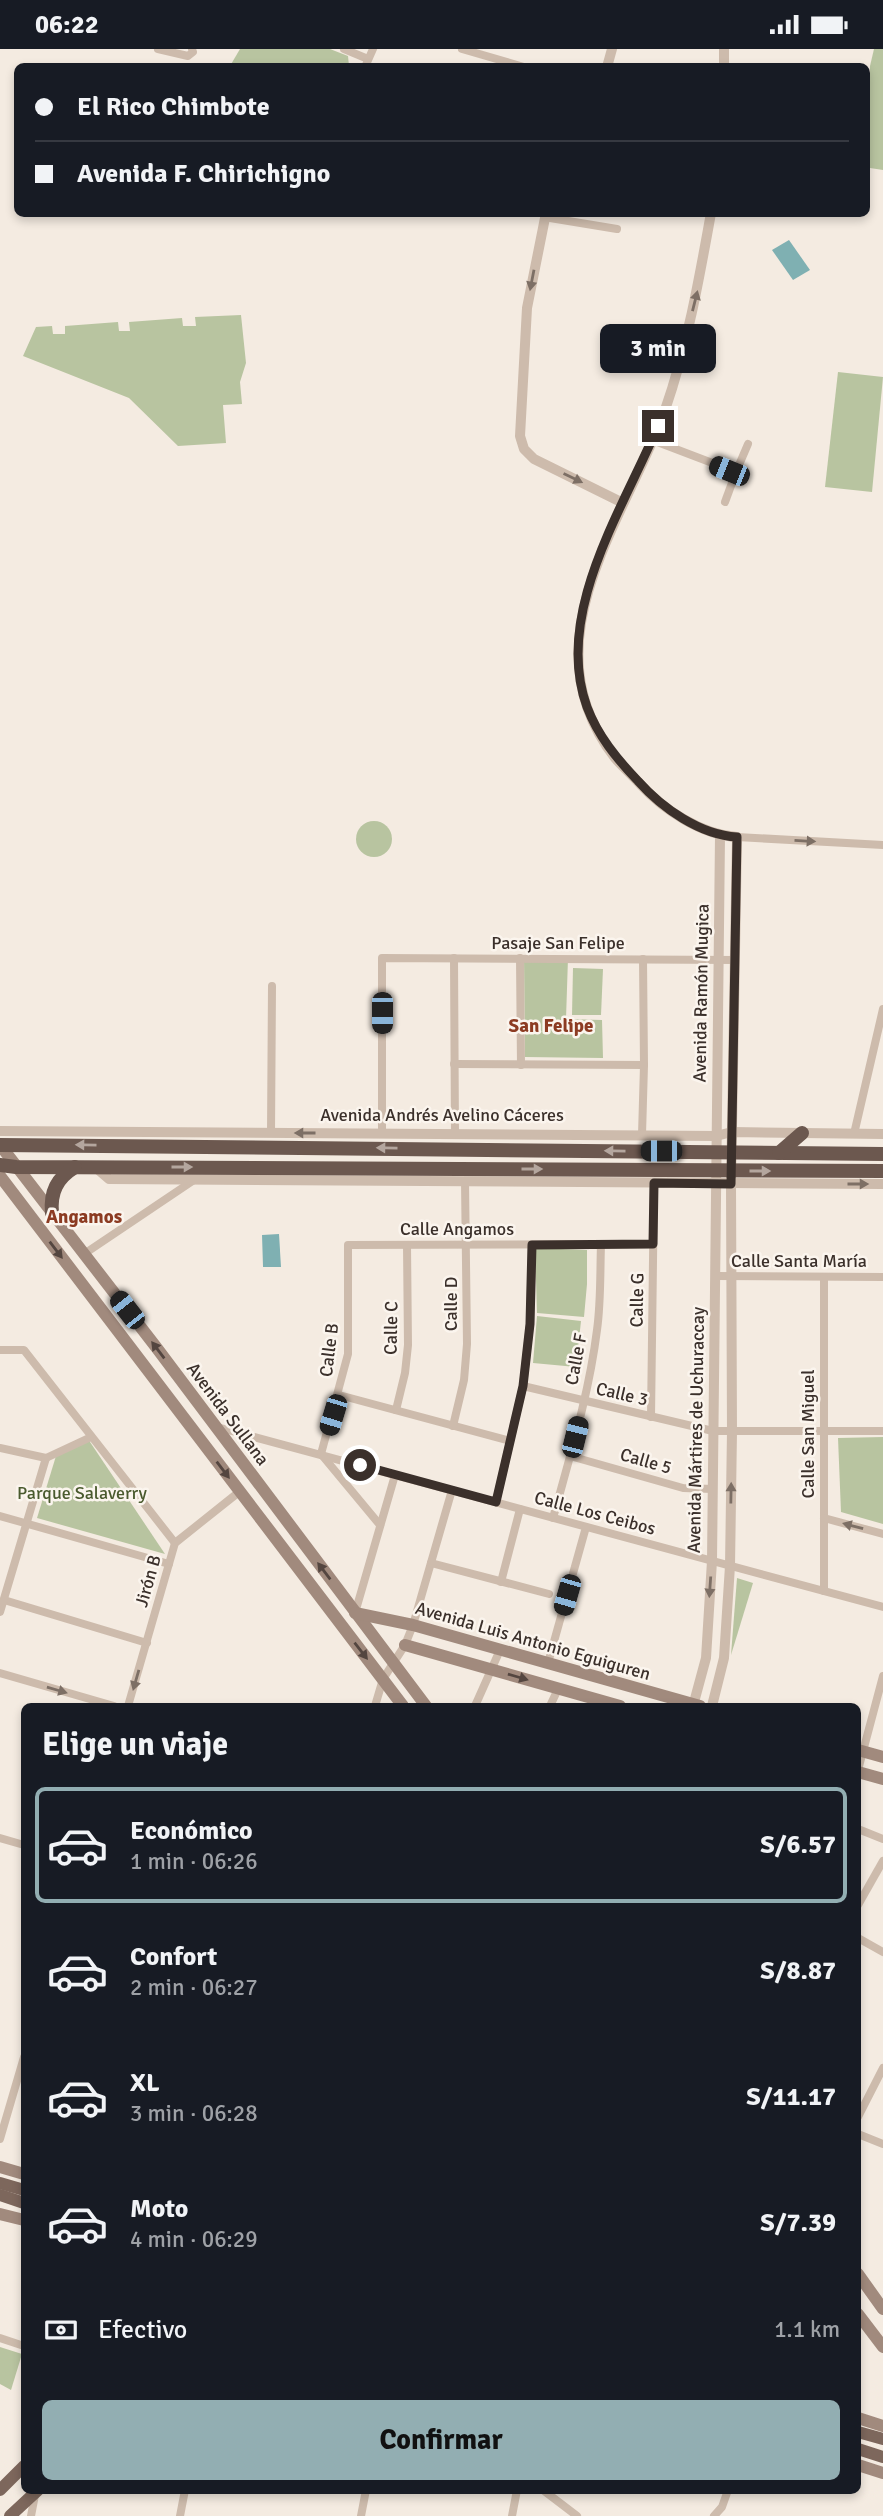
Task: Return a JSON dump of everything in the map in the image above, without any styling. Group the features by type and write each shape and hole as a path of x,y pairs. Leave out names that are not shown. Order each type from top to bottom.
{"highway":[{"path":"779,1153 802,1133"},
{"name":"Avenida Andrés Avelino Cáceres","path":"0,1145 883,1154"},
{"path":"0,1165 716,1177 883,1171"},
{"path":"52,1213 55,1186 60,1178 75,1167"}],"main road":[{"name":"Avenida Sullana","path":"0,1145 217,1427 424,1703"},
{"path":"0,1176 401,1703"},
{"path":"15,1196 19,1187 29,1183"},
{"path":"197,1437 217,1427"},
{"name":"Avenida Luis Antonio Eguiguren","path":"355,1613 413,1625 685,1703"},
{"path":"405,1645 609,1703"},
{"path":"861,1750 883,1757"},
{"path":"861,1772 883,1779"},
{"path":"0,2167 21,2173"},
{"path":"0,2183 21,2189"},
{"path":"0,2195 21,2202"},
{"path":"0,2214 21,2220"},
{"path":"861,2278 883,2309"},
{"path":"861,2319 883,2347"},
{"path":"861,2419 883,2426"},
{"path":"861,2433 883,2439"},
{"path":"861,2450 883,2457"},
{"path":"861,2466 883,2473"},
{"path":"0,2490 21,2469"},
{"path":"10,2516 35,2494"}],"street":[{"path":"158,49 188,56 193,52 192,49"},
{"path":"345,49 366,63 373,49"},
{"path":"462,49 510,63"},
{"path":"545,217 527,308 520,436 524,449 534,459 623,503"},
{"path":"555,217 617,229"},
{"path":"711,217 698,287 679,365 664,412 593,572 580,622 578,652 585,701 616,759 648,792 688,821 720,836 883,845"},
{"path":"652,440 736,472"},
{"path":"725,502 748,444"},
{"name":"Avenida Ramón Mugica","path":"716,1152 720,836"},
{"name":"Avenida Ramón Mugica","path":"732,1152 737,837"},
{"name":"Pasaje San Felipe","path":"382,1134 382,958 735,960"},
{"path":"454,958 455,1134"},
{"path":"520,958 521,1065"},
{"path":"642,1135 643,958"},
{"path":"271,1133 272,986"},
{"path":"854,1134 883,1009"},
{"path":"454,1065 644,1065"},
{"name":"Avenida Andrés Avelino Cáceres","path":"0,1132 716,1136 732,1132 883,1134"},
{"name":"Avenida Mártires de Uchuraccay","path":"696,1703 706,1658 712,1561 716,1152"},
{"name":"Avenida Mártires de Uchuraccay","path":"713,1703 724,1658 730,1566 732,1152"},
{"path":"95,1167 109,1179 654,1183 716,1177"},
{"path":"731,1177 883,1184"},
{"path":"84,1254 194,1180"},
{"name":"Calle D","path":"453,1426 466,1363 465,1181"},
{"name":"Calle G","path":"651,1417 654,1183"},
{"name":"Calle F","path":"553,1518 584,1401 598,1328 601,1244"},
{"name":"Calle Angamos","path":"346,1247 653,1244"},
{"name":"Calle C","path":"396,1410 405,1373 408,1345 407,1245"},
{"path":"496,1502 523,1386 530,1324 532,1245"},
{"name":"Calle B","path":"321,1454 339,1395 349,1347 346,1247"},
{"name":"Calle Santa María","path":"715,1276 883,1277"},
{"name":"Calle San Miguel","path":"824,1277 824,1591"},
{"path":"0,1350 24,1350 175,1543"},
{"name":"Calle 3","path":"523,1386 713,1431 883,1431"},
{"path":"339,1395 510,1441"},
{"name":"Calle Los Ceibos","path":"217,1427 883,1607"},
{"path":"0,1448 46,1458 91,1437"},
{"path":"321,1454 380,1525"},
{"name":"Calle 5","path":"570,1456 683,1488 713,1489"},
{"path":"0,1612 46,1458"},
{"path":"355,1613 395,1475"},
{"path":"376,1703 383,1679 394,1665 413,1625 452,1490"},
{"name":"Jirón B","path":"129,1703 175,1543 239,1492"},
{"path":"500,1581 520,1509"},
{"path":"0,1516 169,1564"},
{"path":"824,1518 883,1534"},
{"path":"548,1663 586,1527"},
{"path":"431,1563 549,1594"},
{"path":"4,1600 146,1643"},
{"path":"476,1703 500,1650"},
{"path":"0,1673 104,1703"},
{"path":"861,1747 883,1676"},
{"path":"551,1703 558,1689"},
{"path":"861,1830 883,1839"},
{"path":"0,1838 21,1844"},
{"path":"861,1900 883,1860"},
{"path":"861,1940 883,1952"},
{"path":"0,2139 21,2068"},
{"path":"861,2111 883,2068"},
{"path":"861,2135 883,2144"},
{"path":"0,2338 21,2345"},
{"path":"31,2516 36,2494"},
{"path":"180,2516 184,2494"},
{"path":"361,2516 365,2494"},
{"path":"512,2516 516,2494"},
{"path":"548,2494 569,2513 577,2516"},
{"path":"714,2516 722,2512 727,2494"}],"green space":[{"path":"240,49 330,49 348,56 349,63 232,63"},
{"path":"874,49 883,49 883,170 870,168 870,66"},
{"path":"241,315 246,363 240,382 242,404 223,405 226,443 178,446 129,398 23,356 36,327 52,326 53,334 65,334 65,326 118,322 119,331 130,331 129,322 182,318 183,326 196,326 195,317"},
{"path":"838,372 883,377 872,492 825,487"},
{"path":"374,821 386,827 392,839 386,851 374,857 362,851 356,839 362,827"},
{"path":"524,958 568,958 566,1019 602,1020 603,1058 525,1057"},
{"path":"573,968 603,969 601,1015 572,1015"},
{"path":"535,1248 587,1250 584,1317 537,1313"},
{"path":"537,1316 581,1321 576,1367 533,1363"},
{"path":"883,1437 883,1524 841,1512 838,1438"},
{"name":"Parque Salaverry","path":"88,1439 165,1554 37,1518 56,1456"},
{"path":"737,1578 753,1583 731,1655"},
{"path":"0,2347 21,2354 21,2357 11,2390 0,2384"}],"water":[{"path":"789,240 810,270 793,280 772,250"},
{"path":"279,1234 281,1267 263,1267 262,1235"}],"district":[{"name":"San Felipe","path":"551,1026"},
{"name":"Angamos","path":"84,1217"}],"route":[{"path":"360,1465 496,1502 523,1386 530,1324 532,1245 653,1244 654,1183 731,1184 737,837 720,836 688,821 648,792 616,759 587,708 578,652 580,622 593,572 658,426"}]}
